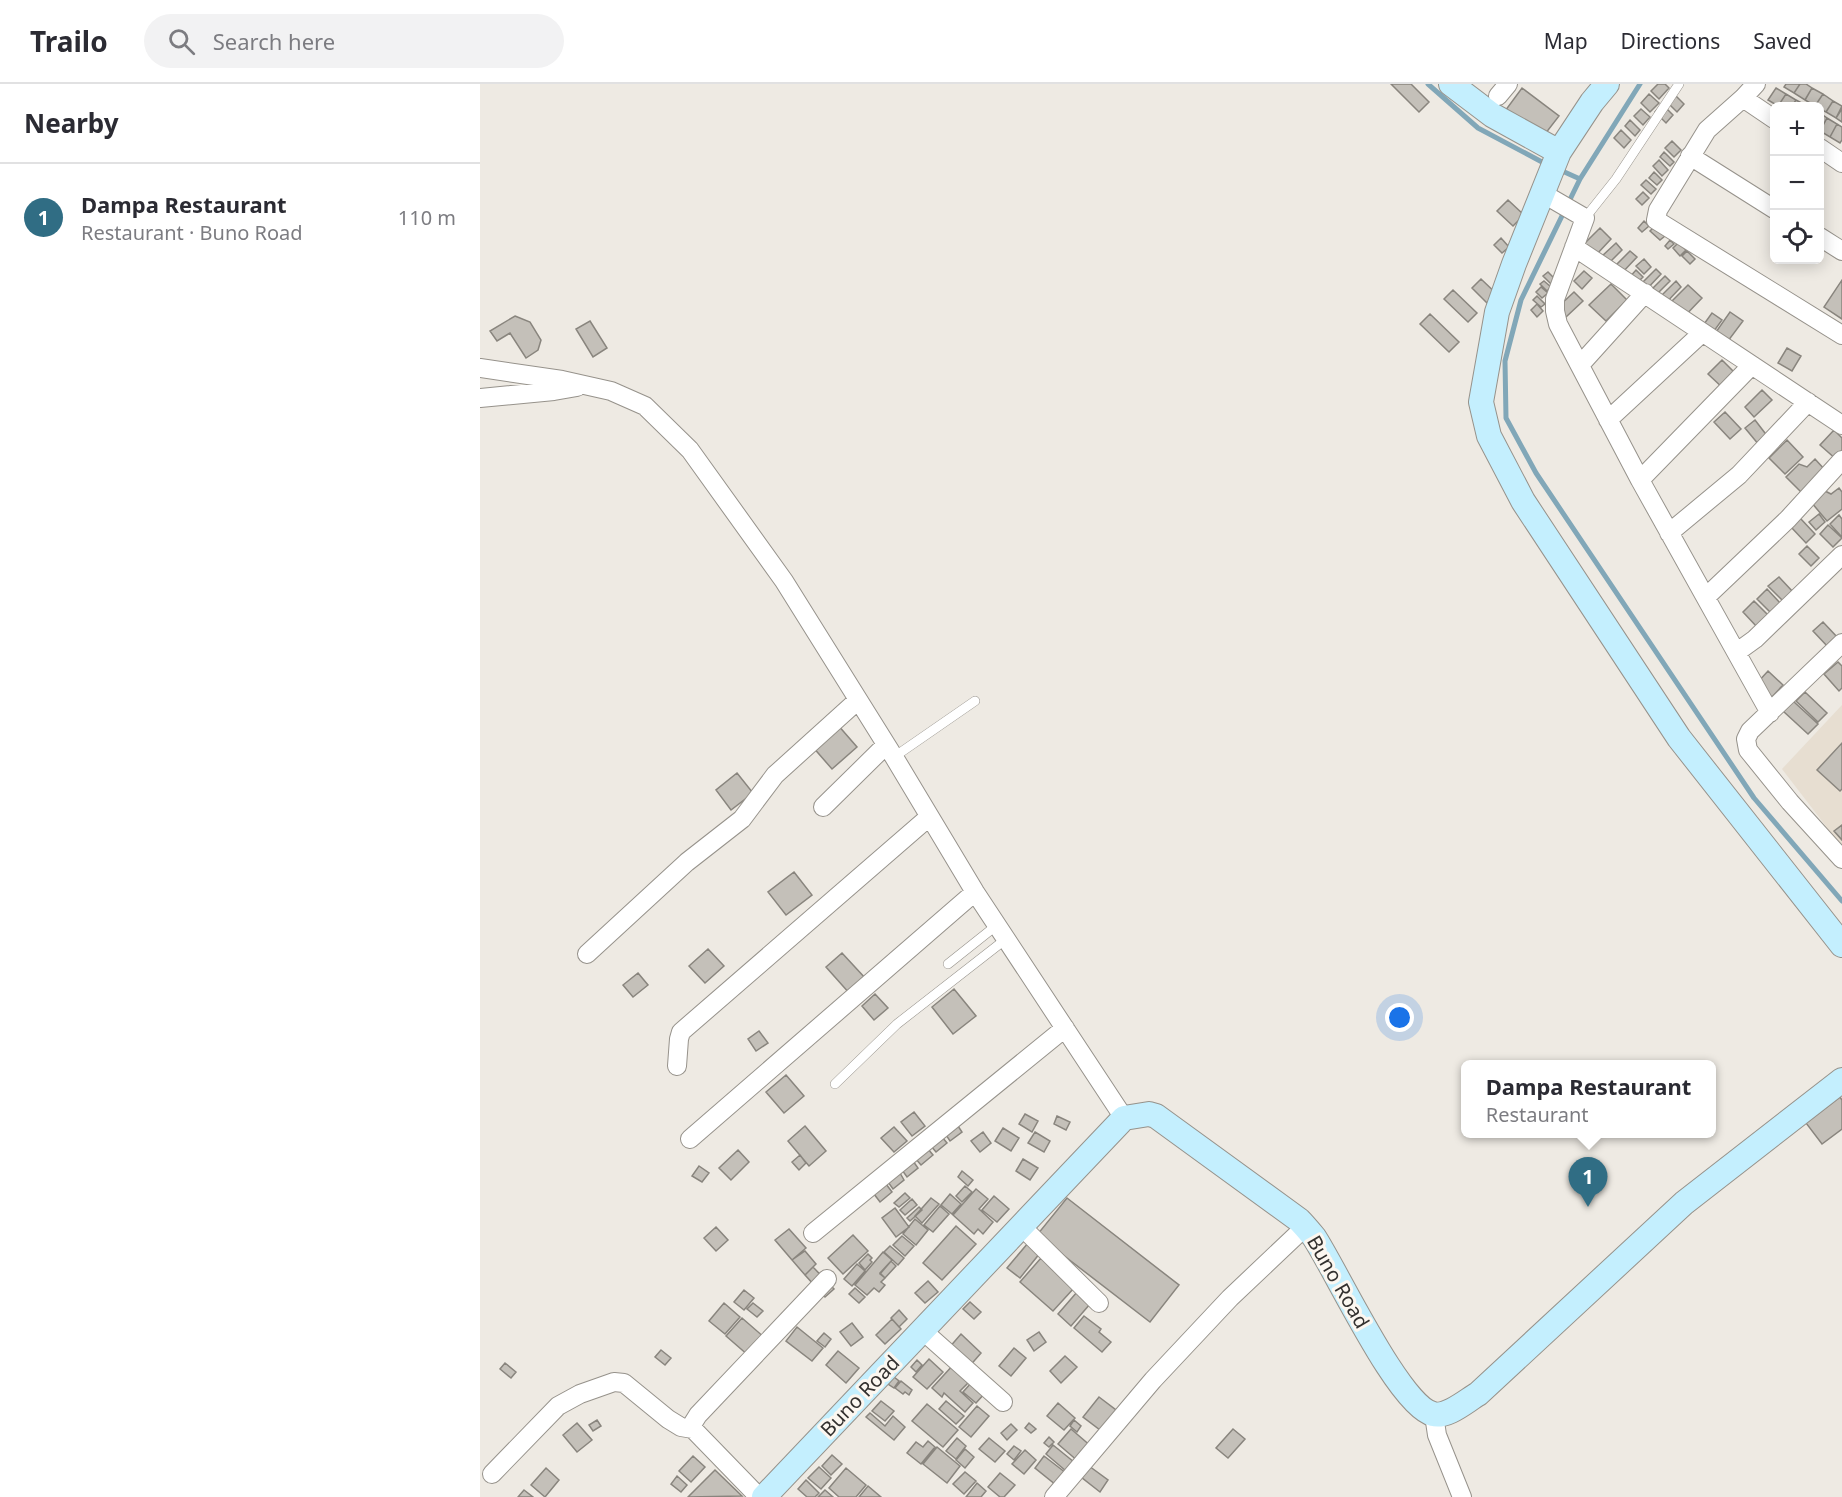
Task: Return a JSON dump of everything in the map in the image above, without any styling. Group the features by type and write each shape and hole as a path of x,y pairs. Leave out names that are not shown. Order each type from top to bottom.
{"street":[{"path":"1450,84 1492,115 1559,152"},
{"path":"1607,84 1592,102 1559,152 1548,196 1497,312 1481,402 1489,436 1523,501 1679,738 1842,945"},
{"path":"1756,84 1707,130 1658,210 1656,220 1842,335"},
{"path":"1743,98 1770,116"},
{"path":"1824,151 1842,163"},
{"path":"1690,156 1770,206"},
{"path":"1548,196 1583,217 1556,299 1555,311 1558,324 1693,579 1706,597 1770,713"},
{"path":"1824,240 1842,251"},
{"path":"1574,247 1842,425"},
{"path":"1580,366 1645,293"},
{"path":"1608,420 1702,333"},
{"path":"1640,480 1752,365"},
{"path":"480,369 562,380 611,391 645,406 690,450 784,581 975,892 1124,1118"},
{"path":"480,398 554,391 587,385"},
{"path":"1670,533 1739,475 1808,402"},
{"path":"1706,597 1788,519 1842,460"},
{"path":"1737,652 1755,639 1842,555"},
{"path":"1842,643 1750,731 1746,739 1748,750 1790,802 1842,859"},
{"path":"587,954 687,862 742,819 775,775 857,701"},
{"path":"823,807 890,751"},
{"path":"677,1066 681,1032 929,818"},
{"path":"690,1139 975,892"},
{"path":"813,1233 1065,1028"},
{"path":"1462,1497 1437,1434 1434,1415 1447,1413 1478,1394 1684,1203 1842,1080"},
{"name":"Buno Road","path":"764,1497 1124,1118 1149,1114 1156,1116 1299,1220 1322,1252 1363,1326 1409,1396 1422,1409 1434,1415"},
{"path":"1022,1226 1099,1303"},
{"path":"1054,1497 1153,1380 1230,1298 1305,1227"},
{"path":"693,1429 693,1423 698,1414 827,1279"},
{"path":"922,1330 1003,1402"},
{"path":"492,1474 558,1406 580,1394 614,1382 624,1383 681,1427 693,1429 759,1497"}],"lane":[{"path":"1583,217 1616,179 1679,84"},
{"path":"890,751 975,701"},
{"path":"948,964 1002,932"},
{"path":"835,1084 897,1024 1002,932"}],"shaded area":[{"path":"1842,705 1842,847 1782,769"}],"building":[{"path":"1391,84 1411,84 1429,102 1419,112"},
{"path":"1658,84 1665,84 1669,88 1659,99 1651,91"},
{"path":"1786,84 1800,84 1794,93 1784,87"},
{"path":"1800,84 1806,84 1812,88 1805,100 1794,93"},
{"path":"1522,88 1559,116 1542,138 1505,111"},
{"path":"1776,88 1786,94 1781,102 1768,100"},
{"path":"1812,88 1823,94 1818,102 1805,100"},
{"path":"1649,94 1659,103 1650,112 1641,103"},
{"path":"1674,94 1684,104 1677,112 1666,101"},
{"path":"1786,94 1796,100 1795,102 1781,102"},
{"path":"1823,94 1833,101 1826,112 1824,102 1818,102"},
{"path":"1833,101 1842,106 1836,118 1826,112"},
{"path":"1662,104 1673,115 1666,123 1655,112"},
{"path":"1641,109 1650,117 1643,125 1634,116"},
{"path":"1842,109 1842,122 1836,118"},
{"path":"1827,118 1837,124 1830,137 1824,133 1824,124"},
{"path":"1630,120 1640,130 1635,136 1625,126"},
{"path":"1837,124 1842,127 1840,143 1830,137"},
{"path":"1621,130 1631,140 1624,148 1614,138"},
{"path":"1672,141 1681,150 1674,157 1665,148"},
{"path":"1664,152 1674,162 1670,166 1660,157"},
{"path":"1659,160 1668,170 1662,176 1653,166"},
{"path":"1654,172 1662,180 1657,185 1649,178"},
{"path":"1646,180 1656,189 1651,194 1641,185"},
{"path":"1643,192 1649,198 1642,205 1636,199"},
{"path":"1508,200 1524,215 1513,226 1497,211"},
{"path":"1644,221 1649,226 1642,232 1638,228"},
{"path":"1655,226 1665,236 1660,240 1650,231"},
{"path":"1600,228 1611,239 1596,255 1584,244"},
{"path":"1501,238 1509,247 1502,253 1494,245"},
{"path":"1670,240 1674,244 1668,249 1665,246"},
{"path":"1616,243 1622,250 1608,264 1601,257"},
{"path":"1678,243 1686,250 1680,256 1673,248"},
{"path":"1630,251 1637,257 1621,274 1614,267"},
{"path":"1687,251 1695,259 1690,264 1682,256"},
{"path":"1644,259 1651,267 1644,274 1636,266"},
{"path":"1656,269 1661,274 1644,292 1638,287"},
{"path":"1636,270 1643,277 1635,285 1628,279"},
{"path":"1584,271 1592,278 1582,289 1574,281"},
{"path":"1548,272 1555,279 1551,284 1543,276"},
{"path":"1665,276 1670,281 1654,297 1649,292"},
{"path":"1481,279 1501,298 1492,308 1472,288"},
{"path":"1842,280 1842,319 1824,307"},
{"path":"1544,281 1551,287 1547,291 1540,284"},
{"path":"1676,281 1681,287 1663,306 1657,300"},
{"path":"1611,284 1627,300 1606,321 1589,305"},
{"path":"1688,285 1702,298 1681,320 1667,306"},
{"path":"1541,287 1548,293 1542,298 1536,292"},
{"path":"1453,290 1477,313 1468,322 1444,299"},
{"path":"1574,292 1583,301 1566,317 1557,308"},
{"path":"1537,296 1545,304 1541,307 1533,300"},
{"path":"1537,304 1543,311 1537,317 1531,310"},
{"path":"1730,312 1743,321 1728,341 1716,332"},
{"path":"1712,313 1722,320 1714,331 1704,324"},
{"path":"1430,314 1459,342 1449,352 1420,324"},
{"path":"515,316 530,322 541,340 538,350 526,358 510,333 497,341 490,331"},
{"path":"590,321 607,348 593,357 576,329"},
{"path":"1787,348 1801,356 1792,371 1778,363"},
{"path":"1722,360 1738,376 1724,389 1708,374"},
{"path":"1762,390 1772,400 1754,417 1745,407"},
{"path":"1725,412 1741,429 1730,439 1714,422"},
{"path":"1755,420 1768,437 1759,445 1745,428"},
{"path":"1834,430 1842,438 1842,455 1837,460 1820,445"},
{"path":"1787,440 1803,457 1785,474 1769,458"},
{"path":"1815,459 1825,470 1802,493 1786,477 1799,464 1807,467"},
{"path":"1839,488 1842,492 1842,509 1827,521 1811,502 1825,491 1831,494"},
{"path":"1819,514 1825,522 1816,530 1809,522"},
{"path":"1839,515 1842,519 1842,537 1830,524"},
{"path":"1800,518 1815,534 1806,543 1791,527"},
{"path":"1828,525 1842,538 1833,547 1820,534"},
{"path":"1807,546 1819,558 1811,566 1799,554"},
{"path":"1779,577 1793,592 1783,601 1768,586"},
{"path":"1767,589 1782,605 1772,614 1757,599"},
{"path":"1754,601 1769,616 1757,627 1743,612"},
{"path":"1823,622 1838,638 1828,647 1813,631"},
{"path":"1838,662 1842,666 1842,688 1839,691 1824,674"},
{"path":"1768,671 1783,685 1772,697 1757,683"},
{"path":"1805,692 1827,713 1818,722 1796,701"},
{"path":"1793,701 1818,724 1808,734 1783,711"},
{"path":"837,724 857,747 832,769 812,746"},
{"path":"1842,743 1842,789 1840,791 1817,770"},
{"path":"737,773 753,793 731,810 716,790"},
{"path":"1842,825 1842,840 1834,831"},
{"path":"794,872 812,895 786,915 768,892"},
{"path":"708,949 724,966 705,983 689,966"},
{"path":"842,953 866,979 850,994 826,967"},
{"path":"638,973 648,985 633,997 623,985"},
{"path":"954,989 976,1016 953,1034 932,1007"},
{"path":"875,994 888,1008 874,1020 862,1006"},
{"path":"759,1031 768,1043 756,1051 748,1039"},
{"path":"786,1075 804,1096 784,1113 766,1092"},
{"path":"1840,1097 1842,1100 1842,1129 1822,1144 1806,1123"},
{"path":"914,1112 925,1126 912,1136 901,1122"},
{"path":"1025,1114 1038,1121 1032,1132 1019,1124"},
{"path":"1057,1116 1070,1122 1066,1130 1054,1124"},
{"path":"956,1123 962,1132 950,1141 944,1132"},
{"path":"805,1126 826,1151 809,1166 788,1141"},
{"path":"894,1127 907,1141 894,1152 881,1138"},
{"path":"1003,1128 1019,1138 1011,1151 995,1141"},
{"path":"983,1132 991,1143 980,1152 971,1141"},
{"path":"1035,1132 1050,1141 1044,1152 1028,1143"},
{"path":"942,1137 947,1143 936,1152 931,1146"},
{"path":"928,1149 933,1155 921,1165 915,1158"},
{"path":"738,1150 749,1162 731,1180 719,1168"},
{"path":"800,1155 806,1163 799,1170 792,1162"},
{"path":"1023,1159 1038,1168 1030,1180 1016,1171"},
{"path":"913,1161 918,1168 907,1177 902,1170"},
{"path":"699,1166 709,1173 702,1182 692,1176"},
{"path":"962,1171 973,1180 968,1186 958,1177"},
{"path":"900,1173 904,1180 893,1189 888,1182"},
{"path":"886,1184 892,1192 880,1202 874,1194"},
{"path":"965,1186 972,1192 962,1202 956,1196"},
{"path":"976,1189 988,1199 979,1209 993,1222 983,1234 978,1229 974,1234 953,1215"},
{"path":"905,1193 910,1198 899,1207 894,1203"},
{"path":"950,1194 961,1204 952,1214 941,1205"},
{"path":"994,1196 1009,1209 997,1222 982,1210"},
{"path":"931,1198 939,1204 922,1223 915,1216"},
{"path":"1067,1198 1179,1285 1150,1322 1037,1235"},
{"path":"912,1199 917,1205 905,1215 900,1210"},
{"path":"940,1206 949,1214 933,1232 924,1225"},
{"path":"919,1207 922,1210 910,1221 907,1218"},
{"path":"895,1208 909,1227 896,1237 882,1218"},
{"path":"915,1219 928,1230 916,1245 903,1234"},
{"path":"956,1226 976,1244 942,1280 923,1263"},
{"path":"716,1227 728,1240 716,1251 704,1238"},
{"path":"789,1229 806,1248 792,1260 775,1240"},
{"path":"853,1235 868,1251 843,1274 828,1258"},
{"path":"902,1236 914,1246 905,1256 893,1245"},
{"path":"1028,1243 1040,1253 1020,1278 1007,1268"},
{"path":"890,1246 904,1258 898,1265 884,1252"},
{"path":"805,1251 816,1264 805,1275 792,1260"},
{"path":"883,1252 892,1260 880,1274 885,1278 881,1282 885,1285 879,1292 874,1288 867,1295 855,1285"},
{"path":"868,1254 872,1262 865,1270 859,1263"},
{"path":"1041,1258 1074,1288 1053,1311 1020,1282"},
{"path":"891,1261 896,1266 885,1278 880,1273"},
{"path":"857,1264 865,1271 852,1286 844,1279"},
{"path":"813,1267 834,1289 825,1297 805,1275"},
{"path":"928,1281 938,1292 925,1303 915,1293"},
{"path":"855,1288 865,1297 859,1303 849,1294"},
{"path":"744,1290 754,1298 744,1310 734,1302"},
{"path":"1077,1292 1090,1304 1071,1326 1058,1314"},
{"path":"970,1302 981,1312 974,1319 963,1309"},
{"path":"724,1303 740,1317 725,1334 709,1321"},
{"path":"753,1303 763,1311 757,1317 747,1309"},
{"path":"899,1310 907,1319 899,1327 891,1318"},
{"path":"1084,1316 1101,1329 1099,1332 1111,1342 1102,1352 1074,1328"},
{"path":"742,1318 765,1338 749,1356 726,1336"},
{"path":"892,1319 901,1329 885,1344 876,1335"},
{"path":"852,1323 863,1337 851,1346 840,1332"},
{"path":"797,1327 823,1348 812,1361 786,1341"},
{"path":"1039,1332 1046,1342 1034,1351 1027,1340"},
{"path":"824,1333 831,1339 825,1347 817,1341"},
{"path":"961,1334 981,1353 968,1368 948,1349"},
{"path":"1014,1348 1026,1358 1011,1376 999,1366"},
{"path":"661,1350 671,1358 665,1365 655,1357"},
{"path":"838,1351 859,1368 846,1383 826,1365"},
{"path":"1065,1356 1077,1367 1061,1383 1050,1371"},
{"path":"929,1359 943,1372 927,1389 913,1377"},
{"path":"917,1360 922,1365 916,1372 911,1367"},
{"path":"505,1363 516,1372 511,1378 500,1369"},
{"path":"954,1364 971,1380 960,1391 973,1403 965,1412 944,1393 942,1397 932,1388"},
{"path":"894,1377 899,1381 894,1388 888,1384"},
{"path":"901,1381 912,1390 909,1395 895,1388"},
{"path":"972,1382 985,1393 976,1403 963,1392"},
{"path":"1099,1397 1120,1413 1104,1433 1083,1417"},
{"path":"881,1401 894,1411 885,1421 872,1411"},
{"path":"946,1401 964,1416 956,1424 939,1409"},
{"path":"1058,1403 1075,1418 1064,1430 1047,1416"},
{"path":"927,1404 958,1430 943,1447 912,1421"},
{"path":"977,1406 989,1416 971,1437 959,1427"},
{"path":"870,1413 885,1426 893,1416 905,1427 894,1440 866,1417"},
{"path":"597,1420 601,1426 593,1431 589,1425"},
{"path":"1074,1420 1081,1426 1077,1432 1070,1426"},
{"path":"577,1423 592,1440 577,1452 563,1435"},
{"path":"1029,1423 1036,1429 1031,1433 1025,1428"},
{"path":"1011,1424 1017,1430 1007,1440 1001,1433"},
{"path":"1071,1429 1092,1447 1079,1462 1058,1444"},
{"path":"1233,1429 1245,1439 1228,1458 1216,1448"},
{"path":"1049,1437 1054,1442 1049,1447 1044,1443"},
{"path":"957,1438 966,1446 956,1459 946,1451"},
{"path":"989,1438 1005,1451 995,1462 979,1449"},
{"path":"928,1441 935,1447 921,1464 907,1453 916,1442 923,1447"},
{"path":"1053,1445 1074,1462 1066,1471 1046,1454"},
{"path":"1014,1446 1021,1451 1014,1460 1007,1454"},
{"path":"937,1447 960,1466 947,1483 923,1464"},
{"path":"965,1449 974,1457 965,1468 956,1460"},
{"path":"1025,1450 1036,1460 1024,1474 1012,1464"},
{"path":"832,1455 842,1464 831,1475 822,1466"},
{"path":"693,1456 705,1467 691,1482 679,1471"},
{"path":"1044,1456 1066,1473 1056,1485 1035,1468"},
{"path":"1089,1466 1108,1480 1100,1492 1081,1477"},
{"path":"819,1467 831,1478 821,1489 808,1478"},
{"path":"546,1468 559,1480 545,1497 531,1485"},
{"path":"846,1468 866,1485 856,1497 839,1497 829,1488"},
{"path":"715,1470 742,1496 688,1497"},
{"path":"965,1472 976,1481 964,1494 953,1484"},
{"path":"1000,1473 1015,1485 1004,1497 1000,1497 988,1487"},
{"path":"677,1476 687,1485 681,1492 671,1484"},
{"path":"806,1480 819,1493 815,1497 807,1497 798,1489"},
{"path":"977,1483 986,1491 981,1497 966,1497"},
{"path":"868,1486 881,1497 859,1497"},
{"path":"524,1490 533,1497 518,1497"},
{"path":"825,1490 833,1497 818,1497"}],"waterway":[{"path":"1428,84 1478,128 1542,162"},
{"path":"1640,84 1580,179 1521,300 1505,361 1506,418 1536,473 1754,798 1842,901"},
{"path":"1560,170 1580,179"}],"place":[{"name":"Dampa Restaurant","path":"1588,1207"}]}
